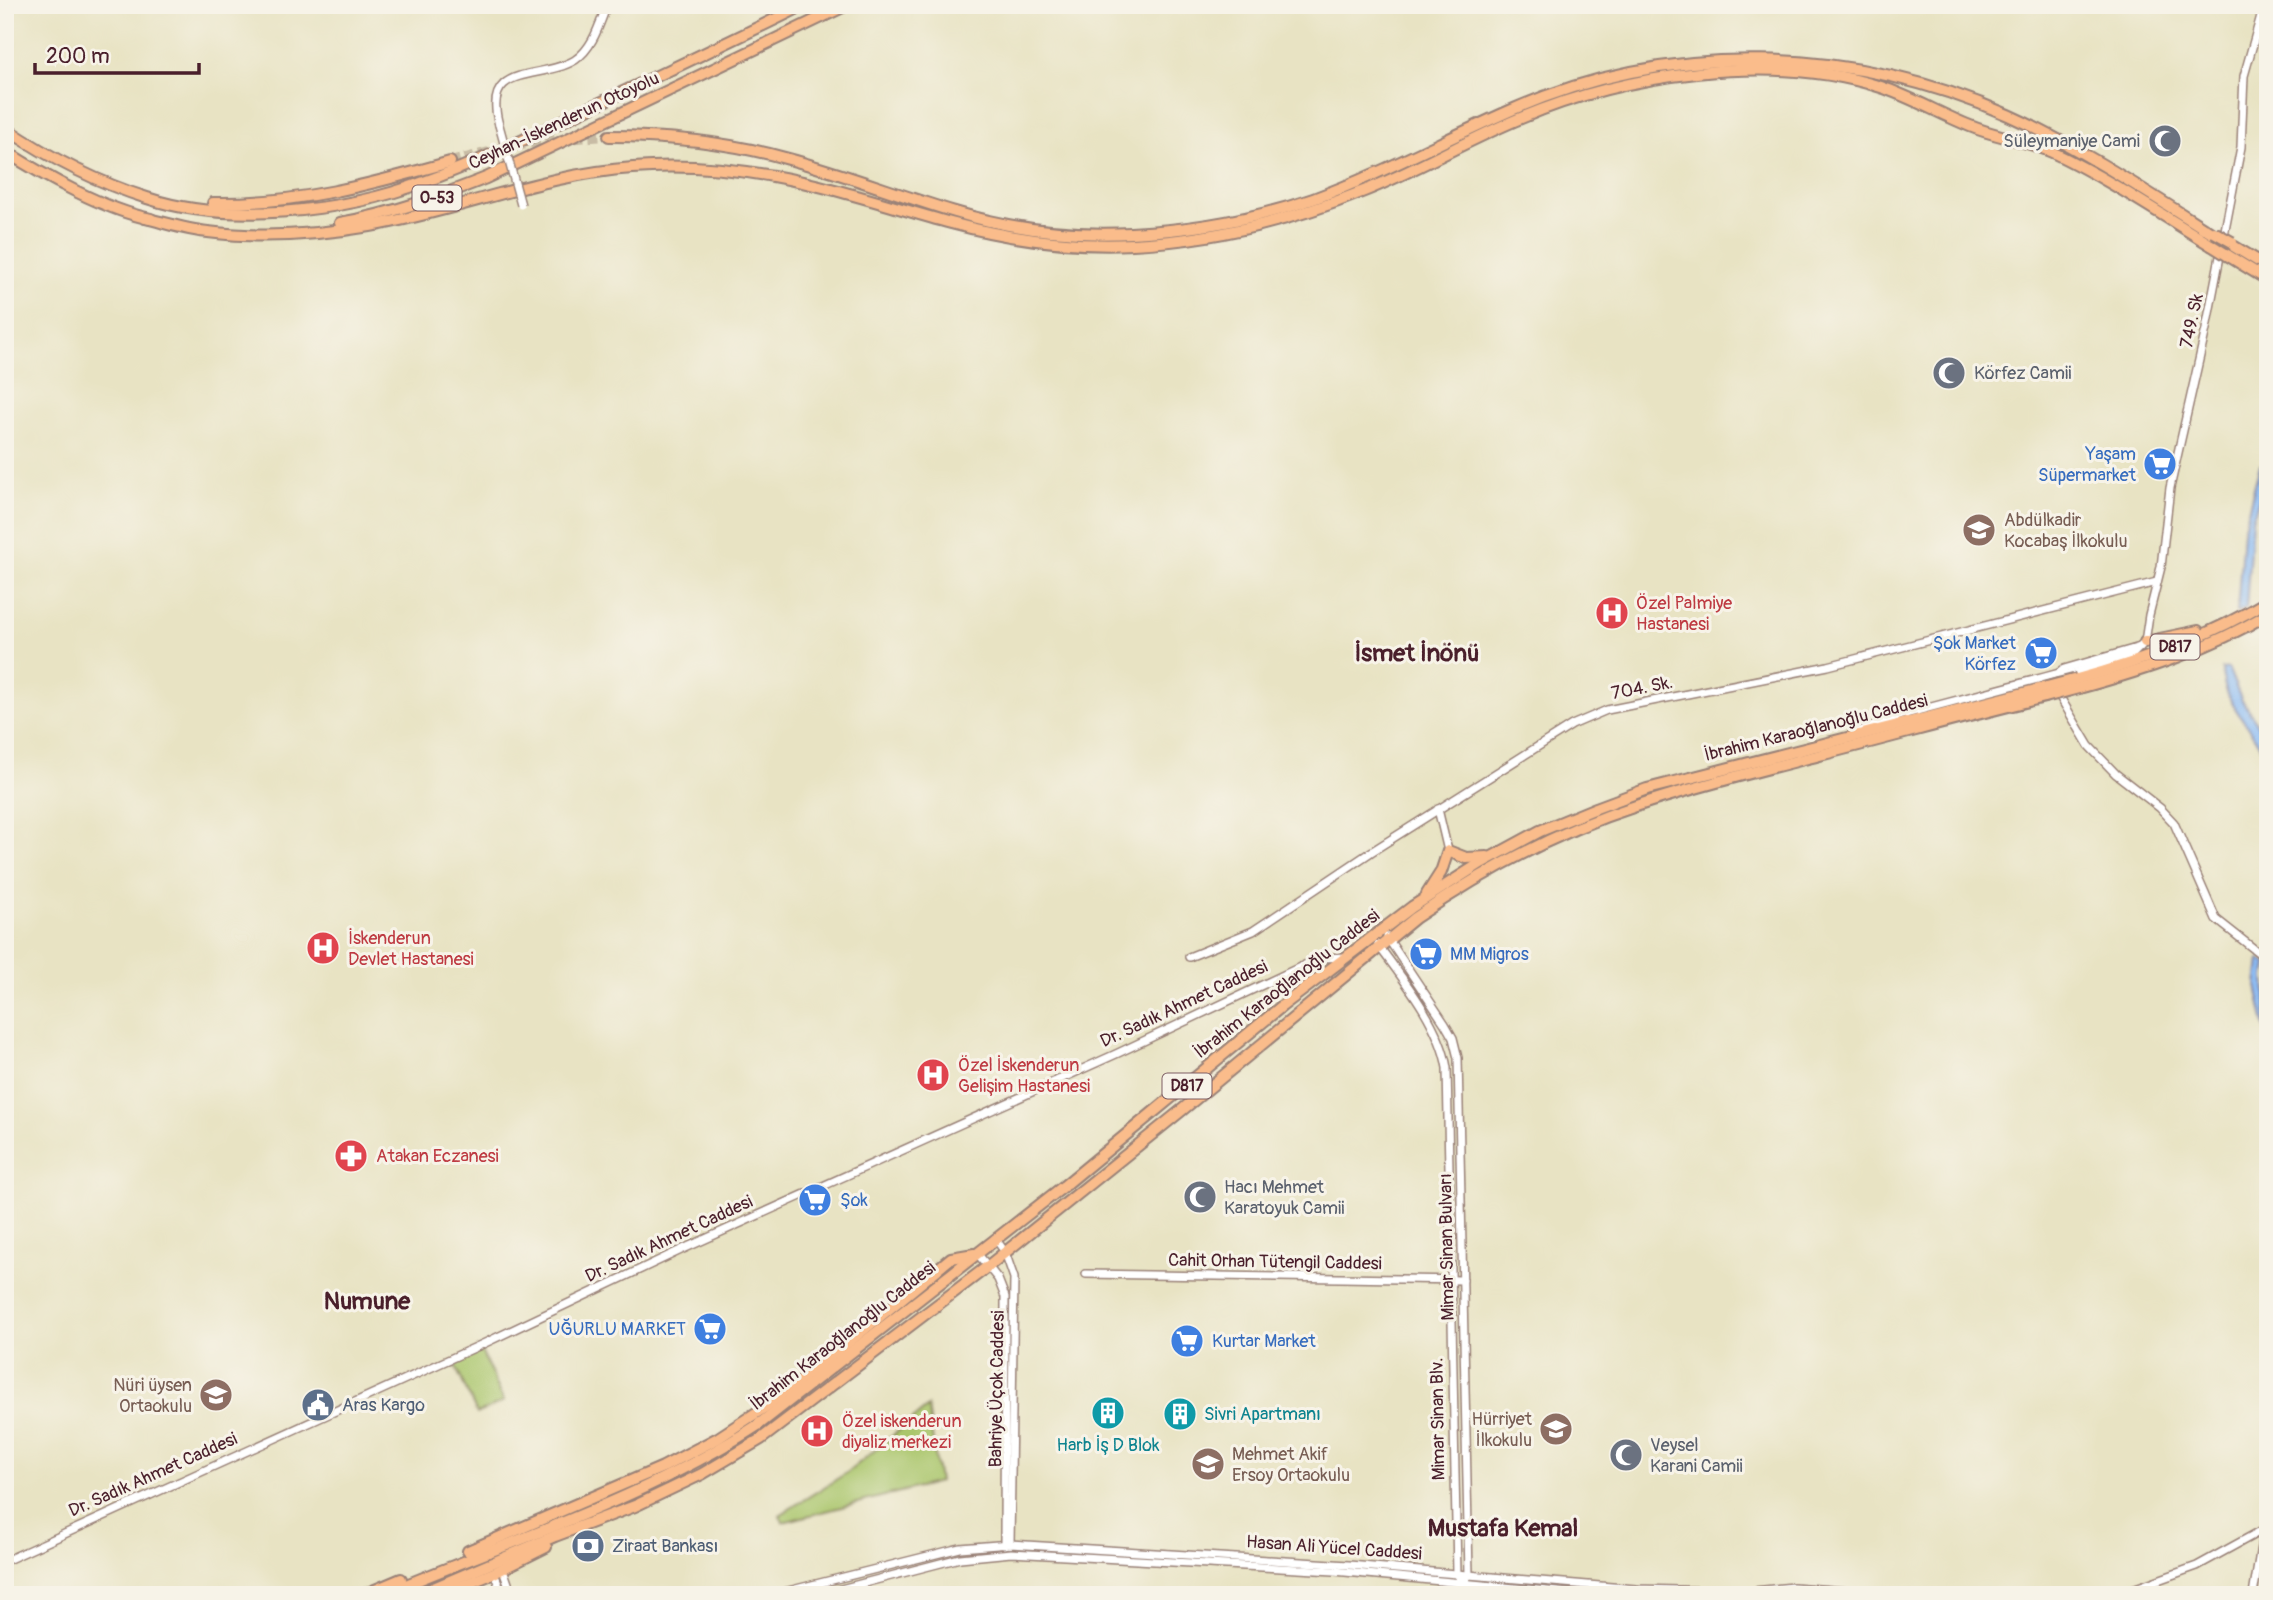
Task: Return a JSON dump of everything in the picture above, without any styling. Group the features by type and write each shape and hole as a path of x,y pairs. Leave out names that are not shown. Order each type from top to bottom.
{"highway":[{"name":"Ceyhan-İskenderun Otoyolu","path":"5,128 46,154 98,180 150,199 207,210 260,213 310,209 366,199 422,183 479,160 804,5"},
{"name":"Ceyhan-İskenderun Otoyolu","path":"5,151 36,171 91,198 145,218 205,229 261,232 348,222 428,201 536,155 847,5"},
{"path":"609,136 681,138 730,145 784,157 958,213 1006,224 1081,233 1130,233 1219,223 1269,213 1313,199 1519,107 1556,92 1606,78 1693,62 1740,59 1792,61 1876,72 1940,90 2007,115 2092,160 2185,216 2268,281"},
{"path":"145,218 205,232 260,236 312,234 374,225 541,181 589,172 683,166 777,176 957,225 1016,236 1091,244 1178,241 1271,224 1315,210 1368,190 1477,137 1560,102 1656,78 1740,70 1792,72 1880,86 1974,128 2046,149 2213,237"},
{"path":"98,180 166,197 207,203 258,204 363,187 450,162"},
{"path":"2230,250 2268,265"},
{"name":"İbrahim Karaoğlanoğlu Caddesi","path":"2078,683 2221,626 2268,601"},
{"name":"İbrahim Karaoğlanoğlu Caddesi","path":"417,1595 555,1536 603,1519 702,1474 761,1440 987,1267 1182,1110 1424,899 1493,856 1561,822 1647,789 2044,687 2078,683 2190,653 2268,614"},
{"path":"2143,645 2221,626"},
{"name":"İbrahim Karaoğlanoğlu Caddesi","path":"383,1595 662,1480 725,1447 806,1390 1120,1141 1282,1006 1348,957 1513,859 1633,806 1916,729 2044,687"},
{"path":"1424,899 1441,872 1448,851 1466,858 1493,856"},
{"path":"363,1595 635,1479 718,1438 788,1392 951,1258 977,1253"},
{"path":"440,1595 498,1571 603,1519"}],"street":[{"path":"521,205 499,124 495,101 497,93 504,83 514,76 575,60 593,40 607,5"},
{"name":"749. Sk","path":"2143,645 2157,582 2171,488 2206,329 2241,147 2244,76 2264,5"},
{"name":"704. Sk.","path":"1189,957 1253,931 1438,809 1572,725 1607,710 1828,666 2157,582"},
{"path":"2143,645 2064,669 2044,687 2065,704 2083,738 2099,757 2174,823 2216,919 2268,960"},
{"path":"1438,809 1448,851"},
{"name":"Mimar Sinan Bulvarı","path":"1380,939 1445,1024 1457,1052 1469,1574"},
{"name":"Mimar Sinan Blv.","path":"1380,939 1435,1031 1444,1052 1447,1069 1457,1574"},
{"name":"Dr. Sadık Ahmet Caddesi","path":"5,1561 485,1343 681,1250 1116,1054 1311,962 1321,958 1348,957"},
{"name":"Bahriye Üçok Caddesi","path":"995,1238 1005,1252 1014,1278 1007,1544"},
{"name":"Bahriye Üçok Caddesi","path":"977,1253 1002,1286 1005,1297 1007,1544"},
{"name":"Cahit Orhan Tütengil Caddesi","path":"1086,1274 1463,1280"},
{"path":"2116,1595 2197,1566 2266,1527"},
{"path":"2253,1595 2266,1527"},
{"name":"Hasan Ali Yücel Caddesi","path":"772,1595 946,1552 1007,1544 1238,1557 1636,1589 1720,1591 1724,1594 1793,1587 1898,1595"},
{"path":"818,1595 960,1558 1011,1553 1334,1571 1590,1595"},
{"path":"498,1571 503,1595"},
{"path":"498,1571 512,1595"},
{"path":"1457,1574 1463,1583"},
{"path":"1463,1583 1469,1574"}],"green space":[{"path":"481,1351 504,1401 477,1414 454,1363"},
{"path":"928,1407 939,1482 783,1522 780,1515 848,1472"}],"water":[{"path":"2260,465 2268,466 2268,472 2252,520 2246,608 2237,613 2243,531"},
{"path":"2228,668 2241,699 2268,744 2268,769 2258,743 2229,697 2222,669"},
{"path":"2260,959 2267,964 2265,977 2268,1039 2257,986"}],"tunnel":[{"path":"515,146 548,140 609,136"},
{"path":"450,162 489,152"}],"place":[{"name":"Süleymaniye Cami","path":"2165,141"},
{"name":"Körfez Camii","path":"1949,373"},
{"name":"Yaşam Süpermarket","path":"2160,464"},
{"name":"Abdülkadir Kocabaş İlkokulu","path":"1979,530"},
{"name":"Özel Palmiye Hastanesi","path":"1612,613"},
{"name":"Şok Market Körfez","path":"2041,653"},
{"name":"İskenderun Devlet Hastanesi","path":"323,948"},
{"name":"MM Migros","path":"1426,954"},
{"name":"Özel İskenderun Gelişim Hastanesi","path":"933,1075"},
{"name":"Atakan Eczanesi","path":"351,1156"},
{"name":"Hacı Mehmet Karatoyuk Camii","path":"1200,1197"},
{"name":"Şok","path":"815,1200"},
{"name":"UĞURLU MARKET","path":"710,1329"},
{"name":"Kurtar Market","path":"1187,1341"},
{"name":"Nüri üysen Ortaokulu","path":"216,1395"},
{"name":"Aras Kargo","path":"318,1405"},
{"name":"Harb İş D Blok","path":"1108,1413"},
{"name":"Sivri Apartmanı","path":"1180,1414"},
{"name":"Hürriyet İlkokulu","path":"1556,1429"},
{"name":"Özel iskenderun diyaliz merkezi","path":"817,1431"},
{"name":"Veysel Karani Camii","path":"1626,1455"},
{"name":"Mehmet Akif Ersoy Ortaokulu","path":"1208,1464"},
{"name":"Ziraat Bankası","path":"588,1546"}],"district":[{"name":"İsmet İnönü","path":"1417,653"},
{"name":"Numune","path":"367,1301"},
{"name":"Mustafa Kemal","path":"1503,1528"}]}
